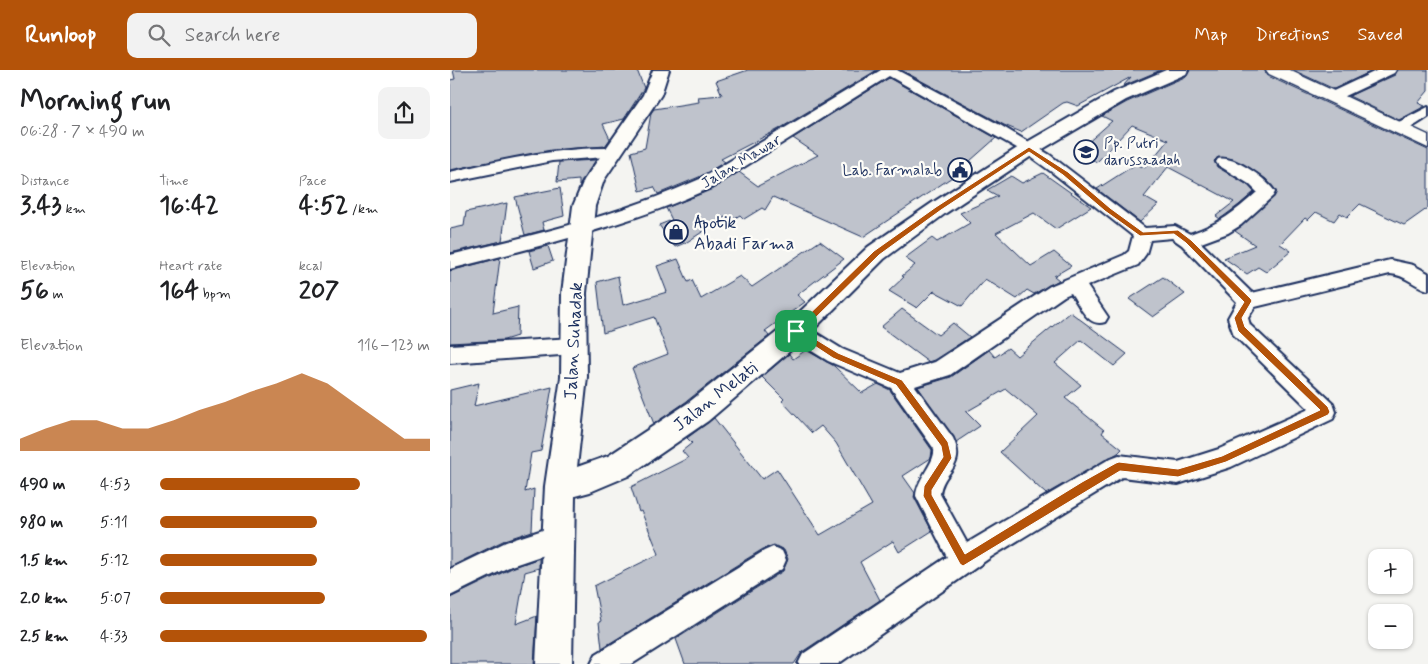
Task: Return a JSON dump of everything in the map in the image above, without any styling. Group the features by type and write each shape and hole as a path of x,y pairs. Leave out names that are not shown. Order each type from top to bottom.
{"main road":[{"path":"1275,70 1428,142"}],"street":[{"name":"Jalan Suhadak","path":"554,664 560,486 574,377 574,294 584,206 594,180 652,95 661,70"},
{"name":"Jalan Melati","path":"560,486 590,478 618,466 698,412 796,331 876,253 939,208 1029,149 1120,96 1180,70"},
{"path":"1332,98 1388,70"},
{"path":"889,71 1029,149 1066,173 1108,210 1142,234 1176,232 1248,301"},
{"name":"Jalan Mawar","path":"450,262 582,230 648,208 706,183 889,71"},
{"path":"1398,128 1428,111"},
{"path":"450,177 567,155 596,152 613,153"},
{"path":"1188,242 1229,225 1267,192 1255,180 1224,162"},
{"path":"899,382 942,369 1057,291 1131,260 1137,254 1142,234"},
{"path":"813,664 963,561 1119,466 1178,473 1223,459 1324,414 1325,410 1241,329 1238,318 1248,301 1390,267 1403,268 1413,272 1428,283"},
{"path":"1075,283 1098,317"},
{"path":"796,331 836,355 899,382 945,445 948,451 947,458 927,489 928,496 963,561"},
{"path":"450,354 574,346"},
{"path":"450,583 506,555 558,538"},
{"path":"606,664 773,560"}],"building":[{"path":"453,70 637,70 644,88 624,119 603,124 610,139 605,146 551,150 450,170 450,80 455,79"},
{"path":"748,70 877,70 779,129 721,159 725,162 699,177 658,194 654,187 640,191 631,152 645,148 651,113 654,109 699,102 698,97 722,95 716,81"},
{"path":"901,70 1161,70 1123,86 1131,77 1078,106 1067,102 1063,103 1021,132 1004,125"},
{"path":"1190,70 1264,70 1268,76 1428,150 1428,208 1404,225 1360,204 1347,217 1340,213 1334,221 1316,212 1308,220 1305,218 1280,244 1291,251 1266,272 1258,267 1247,274 1224,258 1255,245 1235,231 1274,197 1276,191 1266,179 1250,168 1233,159 1218,157 1214,161 1217,167 1248,185 1254,192 1239,205 1220,219 1216,216 1234,202 1168,167 1144,197 1158,205 1140,222 1097,189 1136,164 1145,168 1168,140 1132,125 1097,162 1076,153 1112,121 1102,116 1127,102 1187,76"},
{"path":"1293,70 1374,70 1334,89"},
{"path":"1398,70 1428,70 1428,91 1418,103 1425,106 1399,120 1349,96 1395,75"},
{"path":"889,78 996,138 970,161 973,163 863,237 773,197 765,210 762,208 744,219 740,215 730,221 725,217 687,242 675,247 659,225 672,220 666,208 713,189 739,172 758,186 818,155 793,138"},
{"path":"596,160 579,186 579,180 557,182 559,162"},
{"path":"1043,173 1091,207 1056,229 1034,213 996,233 1031,266 1054,252 1071,266 1054,276 1059,280 1034,294 1027,290 1017,299 985,279 962,306 934,291 917,308 889,291 915,265 905,258 932,238 937,242 970,223 960,213 998,196 987,190 1011,176 1022,183"},
{"path":"560,188 564,216 542,222 544,230 525,235 515,197"},
{"path":"507,203 502,241 450,253 450,229 464,226 466,212"},
{"path":"820,241 844,259 797,295 805,302 765,331 769,336 687,401 654,424 632,368 668,354 654,317 603,333 597,282 618,276 623,305 667,292 657,266 678,259 688,282 692,280 701,299 740,276 752,287"},
{"path":"548,246 553,261 534,268 529,251"},
{"path":"500,258 493,313 518,307 517,336 504,340 450,343 450,271"},
{"path":"1163,277 1185,294 1153,317 1129,299"},
{"path":"902,309 938,335 953,323 970,337 928,362 881,327"},
{"path":"1070,312 1127,354 1114,366 1081,340 1055,363 1081,385 1065,398 1104,430 1102,433 1122,449 1046,494 1000,452 1038,416 1017,398 1006,389 966,412 980,426 956,442 918,387 951,377 989,350 995,357 1008,348 1017,356"},
{"path":"806,350 834,366 862,393 878,384 890,390 932,450 931,458 903,476 915,493 914,497 932,531 899,552 893,541 860,562 880,600 802,652 794,664 685,664 676,639 783,571 788,559 784,550 774,545 763,549 602,648 599,622 601,621 594,586 659,554 641,511 639,512 631,487 688,458 682,451 692,443 687,438 714,418 762,479 777,469 820,535 872,505 836,443 821,426 812,433 782,401 784,399 762,377 789,354 793,359"},
{"path":"479,383 474,406 552,387 541,451 531,453 525,492 534,489 532,531 505,540 450,567 450,390"},
{"path":"539,558 539,568 525,572 516,624 537,616 534,664 450,664 450,598 512,568"}],"place":[{"name":"Pp. Putri darussaadah","path":"1086,152"},
{"name":"Lab. Farmalab","path":"960,170"},
{"name":"Apotik Abadi Farma","path":"676,232"}],"route":[{"path":"1029,149 1066,173 1108,210 1142,234 1171,231 1176,232 1188,242 1248,301 1238,318 1241,329 1325,412 1223,459 1178,473 1119,466 963,561 928,496 927,489 947,458 948,451 945,445 899,382 869,371 836,355 796,331 876,253 939,208 1029,149"}]}
